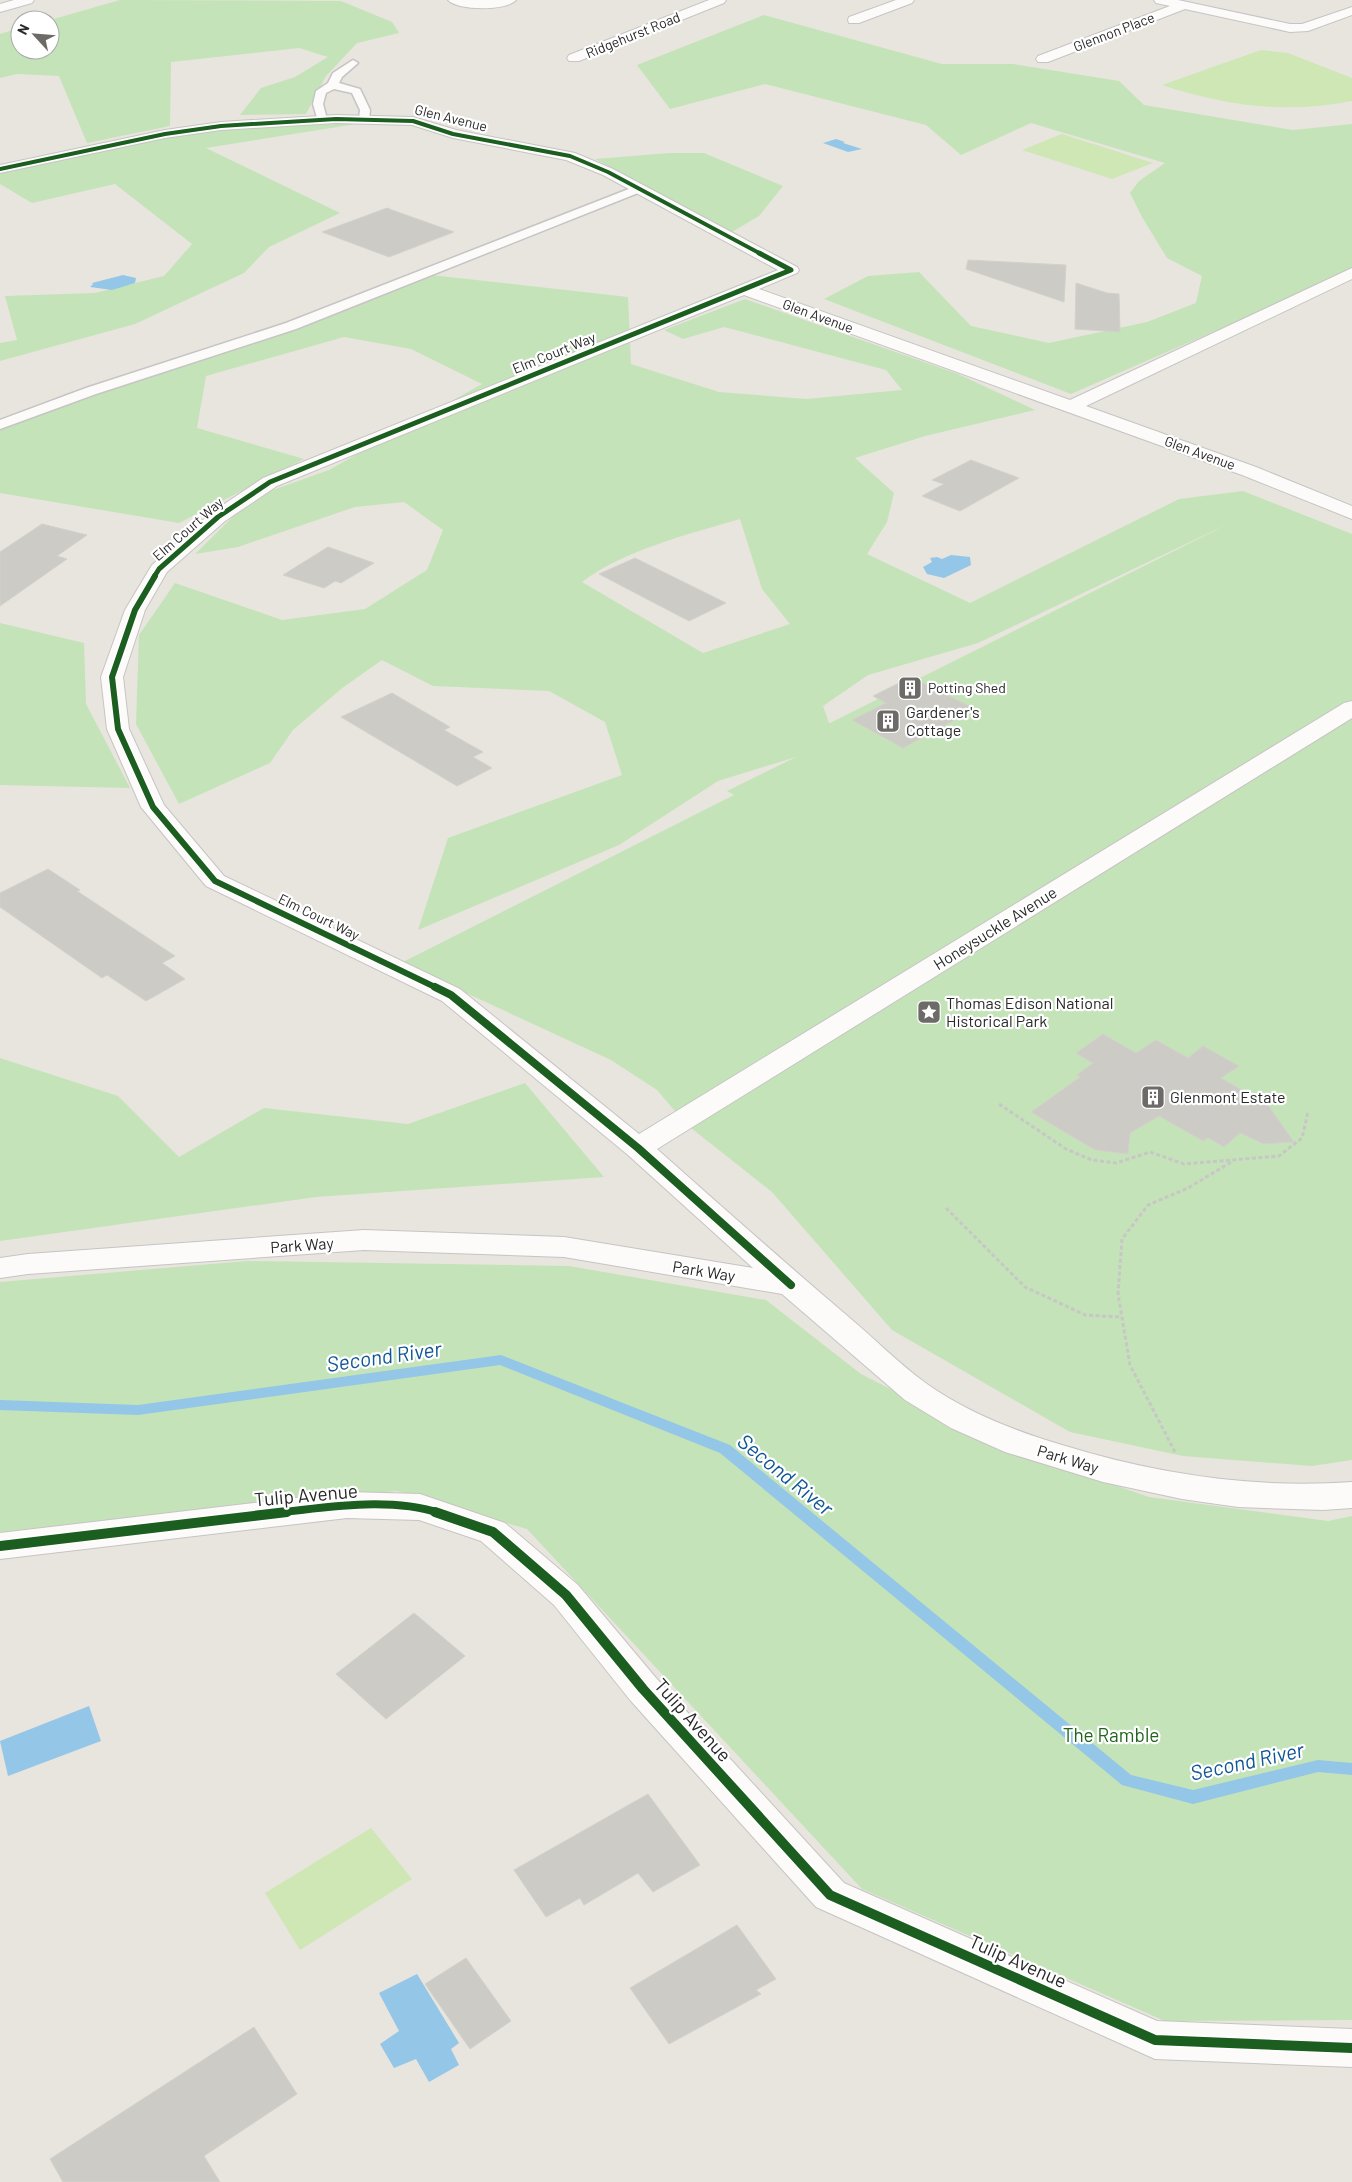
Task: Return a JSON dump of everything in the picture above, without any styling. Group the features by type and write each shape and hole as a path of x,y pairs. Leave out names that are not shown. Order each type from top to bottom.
{"street":[{"path":"0,8 28,0"},
{"path":"454,0 482,6 495,5 510,0"},
{"name":"Ridgehurst Road","path":"574,58 720,0"},
{"path":"854,20 908,0"},
{"path":"1160,0 1276,26 1303,28 1352,11"},
{"name":"Glennon Place","path":"1043,58 1184,6"},
{"name":"Glen Avenue","path":"0,169 165,134 221,126 322,119 413,120 453,134 570,156 608,172 791,270 743,289"},
{"path":"1070,407 1352,273"},
{"name":"Glen Avenue","path":"743,289 1249,471 1352,513"},
{"name":"Elm Court Way","path":"743,289 270,482 218,517 160,569 135,610 112,677 118,729 153,807 215,881 451,995 638,1148 791,1285"},
{"name":"Honeysuckle Avenue","path":"638,1148 1352,708"},
{"name":"Park Way","path":"0,1268 28,1264 364,1240 564,1247 791,1285 916,1392 962,1420 1016,1443 1103,1470 1193,1488 1238,1494 1323,1497 1352,1495"},
{"name":"Tulip Avenue","path":"0,1546 347,1505 420,1507 492,1532 566,1595 643,1689 830,1896 1155,2040 1352,2048"}],"lane":[{"path":"322,119 318,104 321,92 333,85 337,75 353,63"},
{"path":"333,85 356,91 365,110 364,119"},
{"path":"0,425 91,391 291,326 639,189"}],"path":[{"path":"999,1104 1066,1148 1092,1160 1116,1163 1150,1152 1184,1164 1279,1156 1302,1138 1308,1112"},
{"path":"1193,1488 1130,1365 1118,1294 1122,1239 1148,1205 1188,1188 1234,1160"},
{"path":"946,1208 1025,1287 1085,1315 1122,1317"}],"green space":[{"path":"120,0 341,1 392,22 399,33 357,43 326,76 306,114 240,115 261,88 295,77 328,57 299,48 171,62 170,126 87,143 59,76 17,74 0,78 0,34 10,31 10,60 60,60 60,17"},
{"path":"764,15 942,64 1013,64 1119,81 1144,105 1293,130 1352,124 1352,271 1071,394 824,299 868,276 919,272 971,326 1049,343 1147,322 1196,303 1202,276 1167,258 1130,193 1139,181 1165,163 1031,123 961,155 926,125 765,84 670,109 637,65"},
{"path":"1261,50 1288,53 1352,78 1352,101 1304,107 1256,106 1209,98 1162,85"},
{"path":"356,124 206,148 340,213 269,247 244,273 135,324 0,361 0,343 17,340 5,296 95,293 164,276 192,244 115,184 32,203 0,184 0,173 174,134 252,125"},
{"path":"1062,134 1153,163 1112,179 1022,150"},
{"path":"669,153 704,153 783,186 759,216 732,232 595,159"},
{"name":"Thomas Edison National Historical Park","path":"431,275 628,297 631,364 719,392 806,399 902,390 886,370 724,327 683,339 664,330 745,299 958,374 1035,410 925,436 855,458 894,493 887,522 867,554 970,603 1179,499 1243,491 1352,534 1352,1460 1312,1466 1183,1456 1070,1432 892,1330 772,1192 686,1124 657,1090 611,1060 401,963 734,795 727,791 796,757 718,781 619,845 418,930 448,838 622,775 605,722 549,691 433,686 382,660 341,689 293,730 270,763 179,804 136,724 139,635 175,583 282,620 365,609 427,570 443,530 404,502 355,507 238,547 195,554 253,497 329,470 482,384 411,349 344,337 206,376 197,428 304,459 179,523 0,493 0,425","holes":["740,519 762,589 790,624 703,653 582,582 617,561 637,552","1232,522 830,723 829,723 823,706 868,675 978,643"]},
{"path":"0,623 84,643 86,704 130,788 0,785"},
{"path":"0,1058 118,1096 179,1157 264,1108 408,1124 525,1083 604,1177 316,1197 0,1241"},
{"name":"The Ramble","path":"247,1261 569,1266 766,1300 861,1374 1002,1446 1149,1497 1328,1521 1352,1516 1352,2020 1165,2021 862,1889 527,1529 397,1491 0,1532 0,1282"},
{"path":"371,1828 412,1879 300,1950 265,1893"}],"water":[{"path":"836,139 862,149 848,152 823,143"},
{"path":"123,275 136,278 135,283 112,290 90,287 92,283"},
{"path":"951,555 970,557 971,565 944,578 927,574 923,567 932,562 930,558 937,557 942,559"},
{"path":"89,1706 101,1741 8,1776 0,1741"},
{"path":"417,1974 459,2043 451,2049 459,2065 429,2082 416,2059 394,2068 380,2044 399,2031 379,1993"}],"building":[{"path":"387,208 454,232 389,257 322,232"},
{"path":"968,260 1066,265 1064,302 966,269"},
{"path":"1076,283 1107,293 1119,294 1120,332 1075,329"},
{"path":"971,460 1019,478 960,511 922,496 944,484 932,480"},
{"path":"42,524 87,535 57,556 67,559 0,606 0,552"},
{"path":"328,547 374,563 341,583 335,581 324,588 283,575"},
{"path":"635,558 726,603 689,621 599,574"},
{"path":"911,677 975,709 903,748 852,720 886,703 873,696"},
{"path":"392,693 450,727 444,730 483,752 473,757 492,768 457,786 341,717"},
{"path":"48,869 80,890 77,891 175,956 162,963 185,979 146,1001 107,975 102,978 0,907 0,893"},
{"name":"Glenmont Estate","path":"1103,1034 1136,1053 1156,1040 1188,1058 1203,1046 1239,1066 1221,1078 1268,1105 1294,1142 1264,1144 1240,1133 1224,1147 1208,1138 1203,1141 1159,1116 1130,1133 1128,1154 1095,1150 1031,1112 1080,1077 1077,1075 1093,1063 1076,1053"},
{"path":"414,1613 465,1656 386,1719 336,1674"},
{"path":"648,1794 700,1865 653,1892 638,1873 584,1905 580,1898 546,1917 514,1870"},
{"path":"737,1925 776,1979 756,1990 761,1994 669,2044 630,1988"},
{"path":"466,1958 511,2021 470,2049 425,1984"},
{"path":"254,2027 297,2094 204,2156 220,2182 63,2182 50,2159"}],"waterway":[{"name":"Second River","path":"0,1405 138,1410 501,1360 725,1449 1127,1780 1193,1797 1318,1766 1352,1769"}],"cycle path":[{"path":"0,169 165,134 221,126 336,119 413,121 453,134 570,156 608,172 791,270 270,482 218,517 159,569 135,610 112,677 118,729 153,807 215,881 451,995 638,1148 791,1285"},
{"path":"0,1546 347,1505 420,1507 493,1532 566,1595 643,1689 830,1895 1155,2040 1352,2048"}],"place":[{"name":"Potting Shed","path":"910,688"},
{"name":"Gardener's Cottage","path":"888,721"},
{"name":"Thomas Edison National Historical Park","path":"929,1012"},
{"name":"Glenmont Estate","path":"1153,1097"}]}
